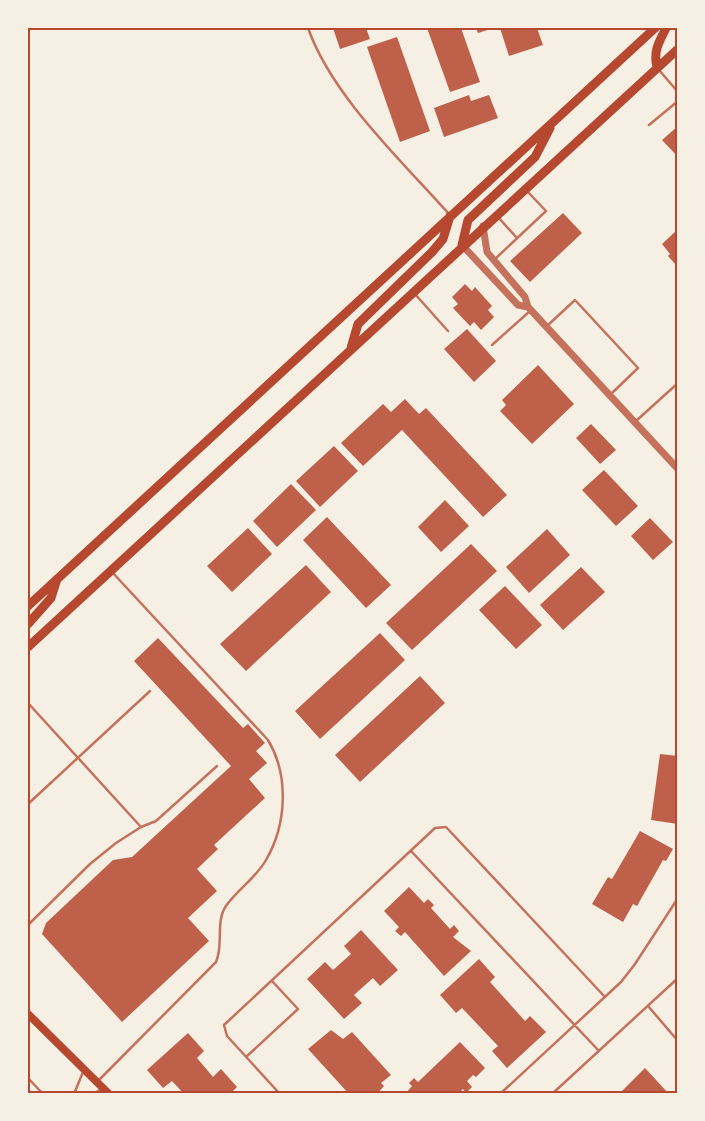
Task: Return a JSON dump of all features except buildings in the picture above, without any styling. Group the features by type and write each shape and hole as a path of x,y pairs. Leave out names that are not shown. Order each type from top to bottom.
{"main road":[{"path":"28,606 655,28"},
{"path":"657,67 654,57 666,28"},
{"path":"28,647 495,214 678,49"},
{"path":"462,245 468,220 534,156 553,121"},
{"path":"351,348 358,324 432,252 443,239 450,216"},
{"path":"28,624 51,598 57,578"},
{"path":"28,1014 106,1091"}],"street":[{"path":"483,226 487,252 525,297 529,309 678,470"},
{"path":"462,245 518,305 529,309"}],"lane":[{"path":"308,28 318,54 335,82 367,122 450,216"},
{"path":"657,67 678,92"},
{"path":"649,125 678,101"},
{"path":"493,261 546,211 525,188"},
{"path":"495,214 517,238"},
{"path":"412,292 448,331"},
{"path":"546,327 575,300 638,368 609,395"},
{"path":"492,345 529,309"},
{"path":"634,423 678,383"},
{"path":"97,1082 216,962 220,952 220,919 226,907 266,860 276,836 284,786 277,754 268,740 111,570"},
{"path":"28,804 150,691"},
{"path":"28,703 141,827"},
{"path":"28,925 90,864 141,827 156,821 217,766"},
{"path":"280,1094 227,1036 224,1025 435,828 446,827 605,997"},
{"path":"411,851 574,1026 599,1050"},
{"path":"500,1094 605,997 636,964 678,898"},
{"path":"552,1094 678,978"},
{"path":"246,1057 298,1009 272,981"},
{"path":"648,1006 678,1041"},
{"path":"74,1094 84,1069"},
{"path":"28,1078 43,1094"},
{"path":"92,1094 106,1091"}]}
